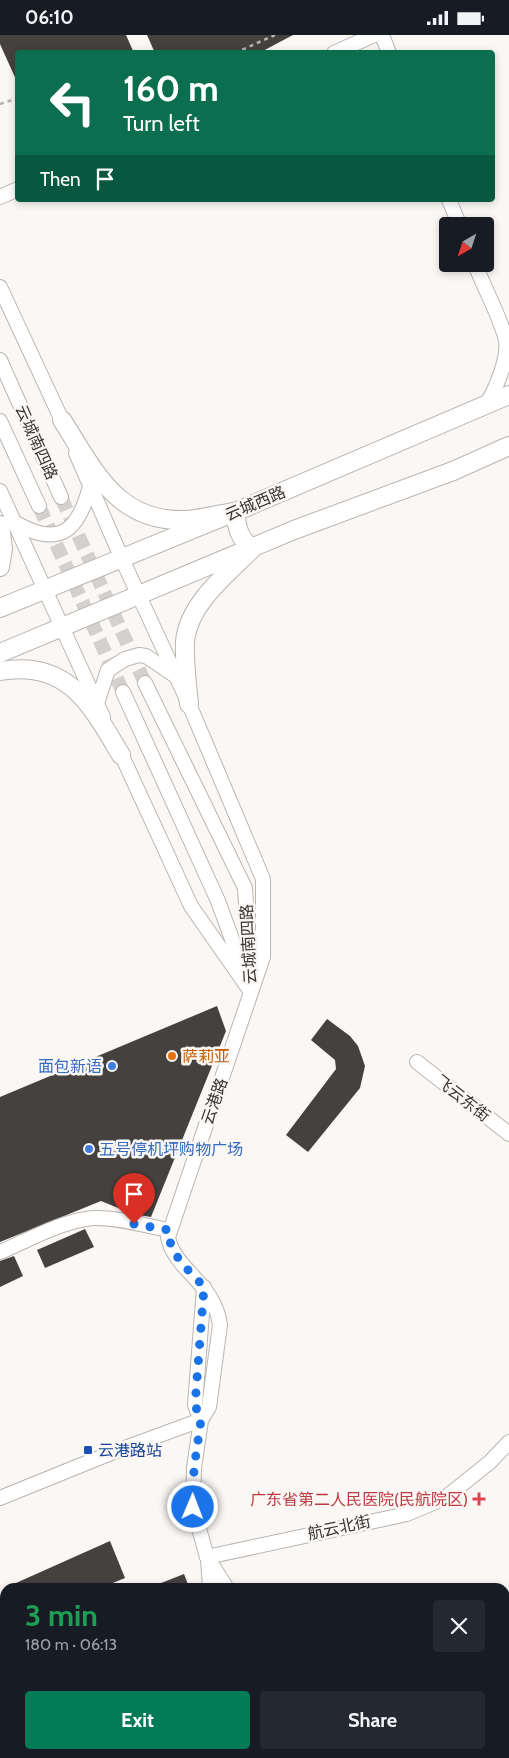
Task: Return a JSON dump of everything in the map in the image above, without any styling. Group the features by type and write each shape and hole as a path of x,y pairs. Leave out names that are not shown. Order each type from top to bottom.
{"main road":[{"name":"云城西路","path":"0,608 44,588 122,559 235,512 509,395"},
{"path":"62,421 105,486 128,506 140,513 156,518 186,520 235,512 237,528 242,540 252,549"},
{"path":"0,653 294,531 453,471 509,446"},
{"path":"0,567 7,523"},
{"path":"189,703 185,653 190,624 208,594 252,549"},
{"path":"0,671 38,669 53,674 75,689 97,714 121,755"}],"street":[{"path":"341,50 374,35"},
{"path":"382,35 389,50"},
{"path":"0,197 15,190"},
{"path":"450,202 456,217"},
{"path":"479,273 508,343 494,392 485,406"},
{"name":"云港路","path":"0,287 62,421 138,595 189,703 263,879 263,957 169,1230"},
{"name":"云城南四路","path":"0,360 61,497"},
{"name":"云城南四路","path":"0,421 39,507"},
{"path":"7,523 44,535 58,534 66,531 79,517 90,486"},
{"path":"0,491 7,523 44,588 63,627 192,906 251,992"},
{"path":"97,703 108,670 125,659 139,655 146,656 163,665 177,677"},
{"name":"云城南四路","path":"145,683 245,889 251,992"},
{"name":"云城南四路","path":"123,692 218,901 251,992"},
{"name":"飞云东街","path":"416,1062 509,1134"},
{"path":"0,1252 75,1221 95,1218 169,1230 169,1243 173,1251 204,1287 195,1405 201,1420 194,1468 193,1507 196,1524 207,1557 210,1583"},
{"path":"0,1498 111,1453 201,1420"},
{"name":"航云北街","path":"207,1557 407,1514 445,1498 490,1462 509,1441"},
{"path":"207,1557 223,1583"}],"path":[{"path":"242,50 275,35"},
{"path":"0,104 15,99"}],"building":[{"path":"0,35 126,35 133,50 15,50 15,77 0,44"},
{"path":"147,35 293,35 265,50 154,50"},
{"name":"五号停机坪购物广场","path":"217,1006 226,1031 151,1217 133,1214 101,1201 0,1242 0,1097"},
{"path":"327,1019 350,1036 358,1046 365,1066 360,1088 308,1152 286,1135 336,1069 335,1060 311,1040"},
{"path":"85,1229 94,1247 45,1268 37,1250"},
{"path":"14,1256 23,1276 0,1287 0,1261"},
{"path":"110,1541 125,1578 113,1583 16,1583"},
{"path":"184,1574 187,1583 161,1583"}],"tunnel":[{"path":"61,497 145,683"},
{"path":"39,506 123,692"}],"place":[{"name":"萨莉亚","path":"172,1056"},
{"name":"面包新语","path":"112,1066"},
{"name":"五号停机坪购物广场","path":"89,1149"},
{"name":"云港路站","path":"88,1450"},
{"name":"广东省第二人民医院(民航院区)","path":"479,1499"}],"route":[{"path":"134,1224 169,1230 169,1243 173,1251 204,1287 195,1405 201,1420 194,1468 193,1507"}]}
